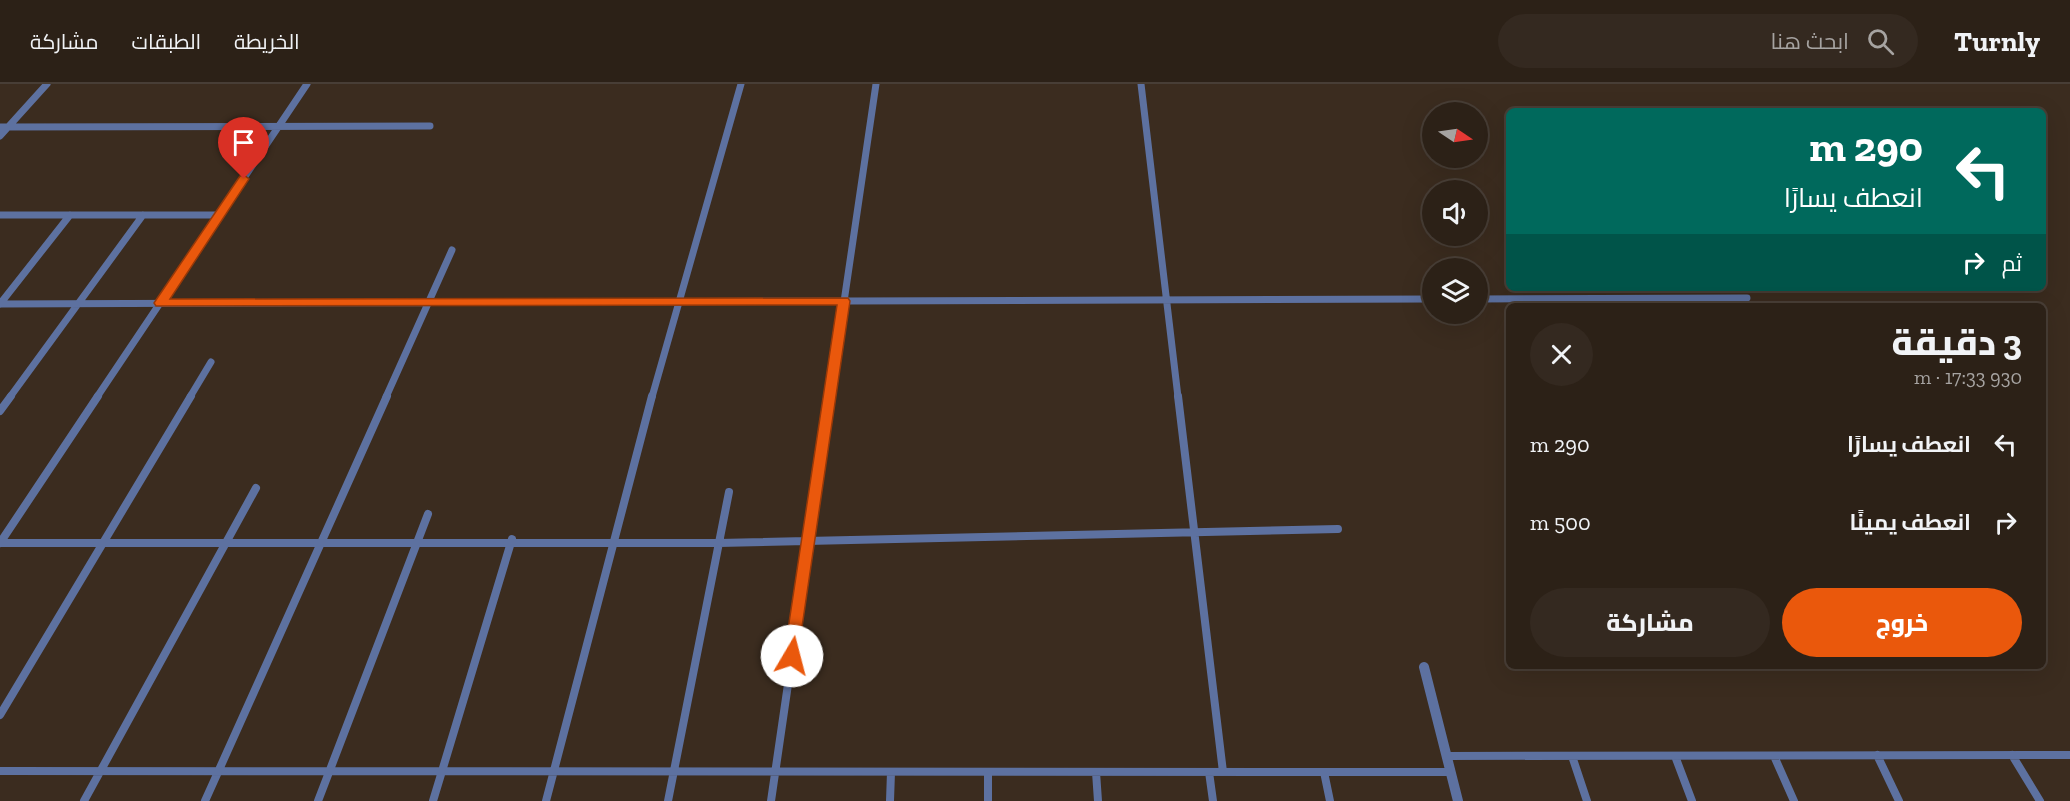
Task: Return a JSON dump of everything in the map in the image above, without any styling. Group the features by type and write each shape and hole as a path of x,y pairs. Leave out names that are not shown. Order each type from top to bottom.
{"street":[{"path":"0,136 47,84"},
{"path":"0,543 307,84"},
{"path":"546,801 614,543 741,84"},
{"path":"771,801 876,84"},
{"path":"1141,84 1223,772"},
{"path":"0,127 280,124 430,126"},
{"path":"0,222 3,215 220,215"},
{"path":"0,304 70,215"},
{"path":"0,411 143,215"},
{"path":"205,801 452,250"},
{"path":"1488,299 1747,298"},
{"path":"0,304 1422,299"},
{"path":"0,715 211,363"},
{"path":"84,801 256,488"},
{"path":"668,801 729,492"},
{"path":"318,801 428,514"},
{"path":"0,543 512,541 719,543 1338,529"},
{"path":"433,801 444,771 512,541"},
{"path":"1424,667 1458,801"},
{"path":"1877,755 1899,801"},
{"path":"2012,755 2040,801"},
{"path":"1446,756 2070,755"},
{"path":"1572,756 1587,801"},
{"path":"1675,756 1692,801"},
{"path":"1774,756 1794,801"},
{"path":"0,771 1450,772"},
{"path":"890,801 891,771"},
{"path":"988,772 988,801"},
{"path":"1096,772 1098,801"},
{"path":"1209,772 1213,801"},
{"path":"1324,772 1329,801"}],"route":[{"path":"244,179 161,303 844,301 792,656"}]}
